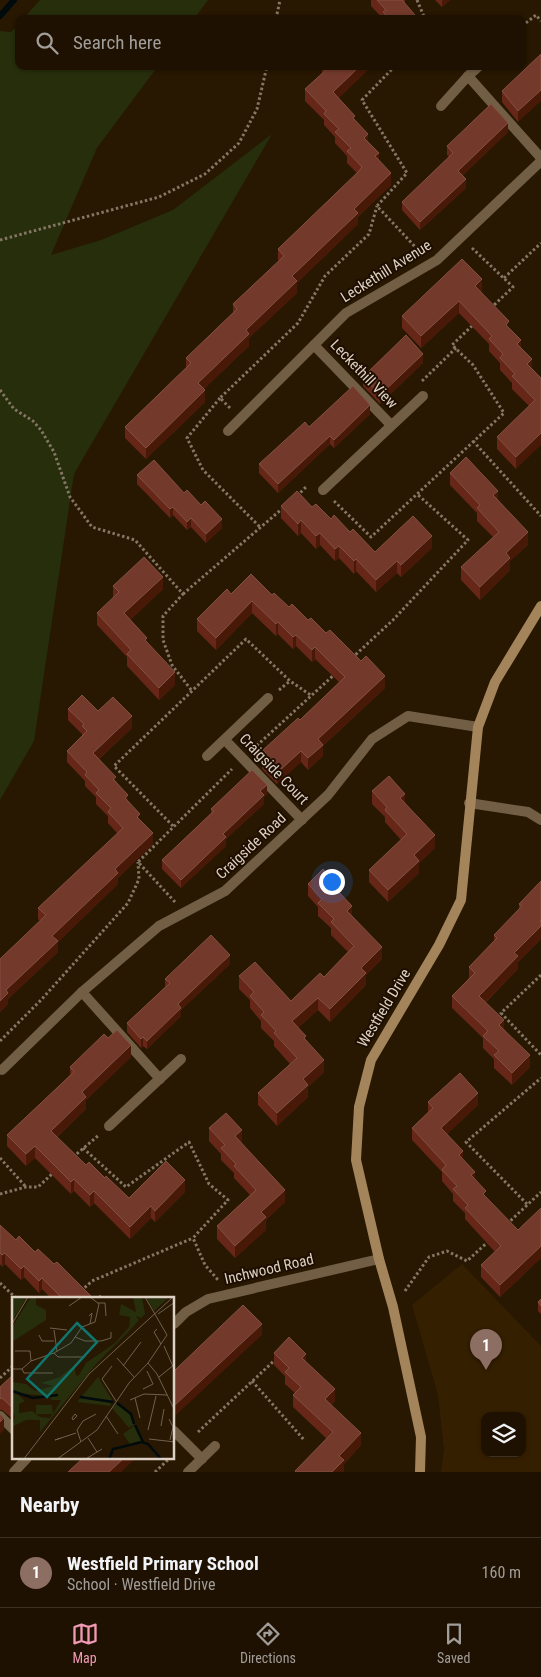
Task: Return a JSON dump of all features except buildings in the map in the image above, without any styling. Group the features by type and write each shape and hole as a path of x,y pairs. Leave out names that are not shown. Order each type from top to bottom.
{"street":[{"path":"441,106 475,70"},
{"path":"468,76 541,160"},
{"name":"Leckethill Avenue","path":"228,431 346,313 437,260 541,160"},
{"name":"Leckethill View","path":"314,344 391,425"},
{"name":"Leckethill View","path":"323,490 423,396"},
{"name":"Westfield Drive","path":"420,1472 421,1437 393,1307 379,1258 356,1160 359,1107 371,1060 440,945 461,900 478,727 496,682 541,606"},
{"name":"Craigside Court","path":"207,756 268,698"},
{"name":"Craigside Road","path":"2,1070 82,992 159,926 225,891 328,795 372,739 408,716 478,727"},
{"name":"Craigside Court","path":"225,740 302,820"},
{"path":"470,803 528,812 541,820"},
{"path":"82,992 160,1079"},
{"path":"109,1126 181,1058"},
{"name":"Inchwood Road","path":"175,1323 186,1312 208,1300 379,1258"},
{"path":"0,1416 12,1428"},
{"path":"175,1432 202,1459"},
{"path":"188,1472 215,1446"},
{"path":"14,1472 25,1460"}],"path":[{"path":"277,15 280,0"},
{"path":"417,0 423,15"},
{"path":"526,23 536,15 541,21"},
{"path":"0,240 159,197 205,174 239,143 256,109 266,70"},
{"path":"261,528 203,470 187,438 220,398 298,323 325,276 369,234 378,206 407,174 362,100 391,70"},
{"path":"378,206 430,264"},
{"path":"504,278 541,243"},
{"path":"423,396 415,388 456,348"},
{"path":"0,390 14,408 33,421 41,430 54,452 70,497 92,527 135,540 183,594 162,616 163,640 172,665 192,691"},
{"path":"220,398 241,418"},
{"path":"473,441 541,516"},
{"path":"346,664 393,620 468,540 417,494"},
{"path":"173,826 114,766 246,639 290,681 312,696"},
{"path":"0,1041 41,1000 128,903 138,879 138,862 243,758 339,671"},
{"path":"138,862 185,913"},
{"path":"541,975 501,1013 541,1055"},
{"path":"527,1204 466,1142 541,1078"},
{"path":"68,1161 109,1126"},
{"path":"80,1292 92,1281 192,1238 228,1200 209,1184 189,1142 126,1187 83,1148"},
{"path":"0,1158 26,1187"},
{"path":"0,1194 38,1186 61,1167"},
{"path":"501,1229 541,1192"},
{"path":"393,1307 429,1257 447,1251 467,1261 494,1236"},
{"path":"192,1238 205,1265 231,1294"},
{"path":"0,1283 15,1297"},
{"path":"186,1443 280,1355"},
{"path":"0,1378 12,1367"},
{"path":"252,1381 305,1441"},
{"path":"155,1472 168,1460"}],"shaded area":[{"path":"462,1264 541,1346 541,1472 441,1472 444,1450 438,1395 412,1305"}],"green space":[{"path":"40,0 208,0 197,15 27,15"},
{"path":"15,28 15,70 155,70 97,148 51,255 101,240 173,210 272,134 74,474 34,741 0,800 0,31 11,32"}],"waterway":[{"path":"0,16 14,0"}],"place":[{"name":"Westfield Primary School","path":"486,1370"}]}
